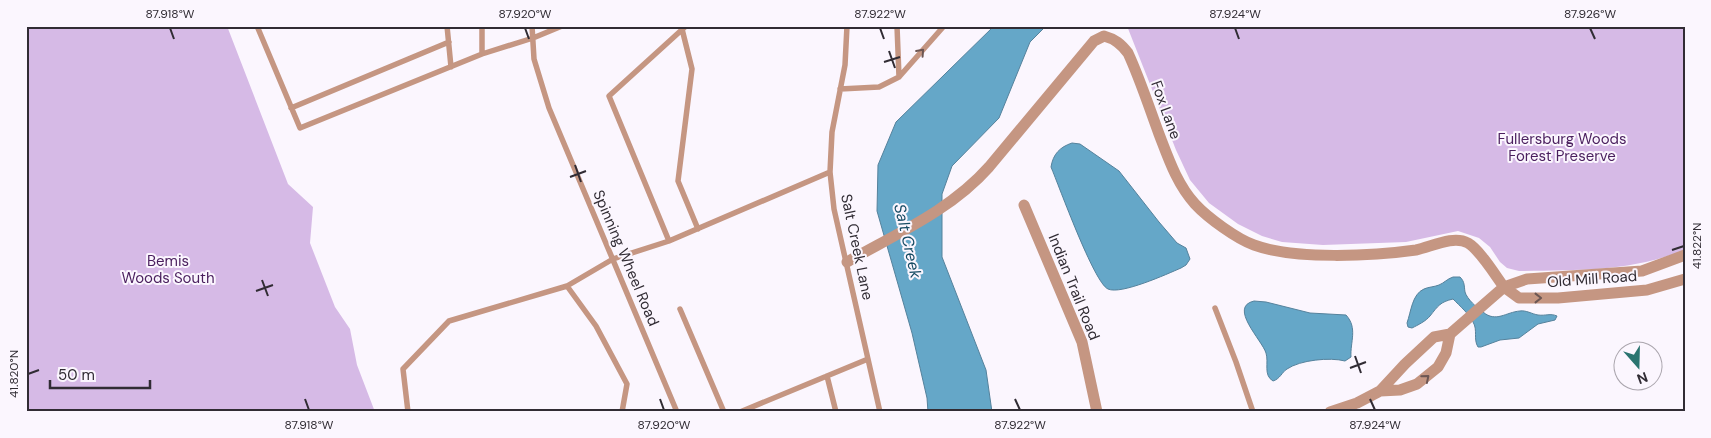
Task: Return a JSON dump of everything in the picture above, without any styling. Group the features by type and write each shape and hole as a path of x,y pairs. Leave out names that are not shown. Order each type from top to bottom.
{"street":[{"name":"Fox Lane","path":"846,262 944,206 976,182 1094,41 1104,36 1113,38 1128,53 1177,179 1196,205 1207,216 1228,230 1253,244 1275,251 1300,254 1398,252 1443,243 1467,242 1475,248 1504,287"},
{"name":"Indian Trail Road","path":"1024,205 1082,342 1097,412"},
{"name":"Old Mill Road","path":"1330,412 1357,403 1380,391 1434,337 1450,334 1504,287 1527,279 1642,271 1685,255"},
{"name":"Old Mill Road","path":"1504,287 1520,298 1558,298 1647,290 1685,279"},
{"name":"Old Mill Road","path":"1380,391 1400,390 1417,384 1438,367 1446,353 1450,334"}],"lane":[{"path":"257,26 300,128 482,54 533,38 562,26"},
{"path":"447,26 451,67"},
{"path":"482,26 482,54"},
{"name":"Spinning Wheel Road","path":"532,26 534,59 549,108 677,412"},
{"name":"Salt Creek Lane","path":"847,26 845,65 832,132 830,172 834,209 880,412"},
{"path":"897,26 899,77"},
{"path":"840,89 879,87 899,77 944,26"},
{"path":"684,28 692,69 678,181 698,228"},
{"path":"669,241 609,96 684,28"},
{"path":"291,108 449,42"},
{"path":"408,412 404,369 449,321 567,286 613,259 669,241 830,172"},
{"path":"567,286 596,326 627,384 622,412"},
{"path":"1215,308 1253,412"},
{"path":"680,309 724,412"},
{"path":"740,412 868,359"},
{"path":"828,376 836,412"}],"green space":[{"name":"Bemis Woods South","path":"26,26 227,26 288,184 313,207 310,243 335,307 350,329 357,365 375,412 26,412"},
{"name":"Fullersburg Woods Forest Preserve","path":"1127,26 1685,26 1685,250 1664,257 1623,266 1583,270 1519,271 1507,268 1500,262 1490,247 1479,238 1458,231 1406,242 1323,245 1282,242 1262,236 1238,224 1209,203 1190,180 1176,150"}],"water":[{"name":"Salt Creek","path":"994,26 1046,26 1030,42 999,118 952,166 942,194 942,257 986,370 992,412 928,412 927,398 912,333 877,211 878,165 896,122"},
{"path":"1072,143 1080,144 1119,171 1177,243 1186,248 1190,259 1186,265 1133,287 1114,290 1108,289 1102,283 1086,253 1051,167 1053,158 1058,152"},
{"path":"1453,277 1460,277 1464,282 1468,298 1475,306 1492,317 1522,311 1538,315 1557,316 1555,320 1538,324 1519,338 1500,340 1481,347 1478,347 1475,328 1471,319 1453,299 1440,305 1422,323 1412,328 1408,327 1407,323 1412,304 1420,291 1439,285"},
{"path":"1254,301 1266,302 1310,313 1346,315 1350,320 1353,330 1351,357 1345,361 1323,359 1299,363 1287,369 1273,381 1267,372 1266,353 1245,317 1244,310 1247,304"}]}
